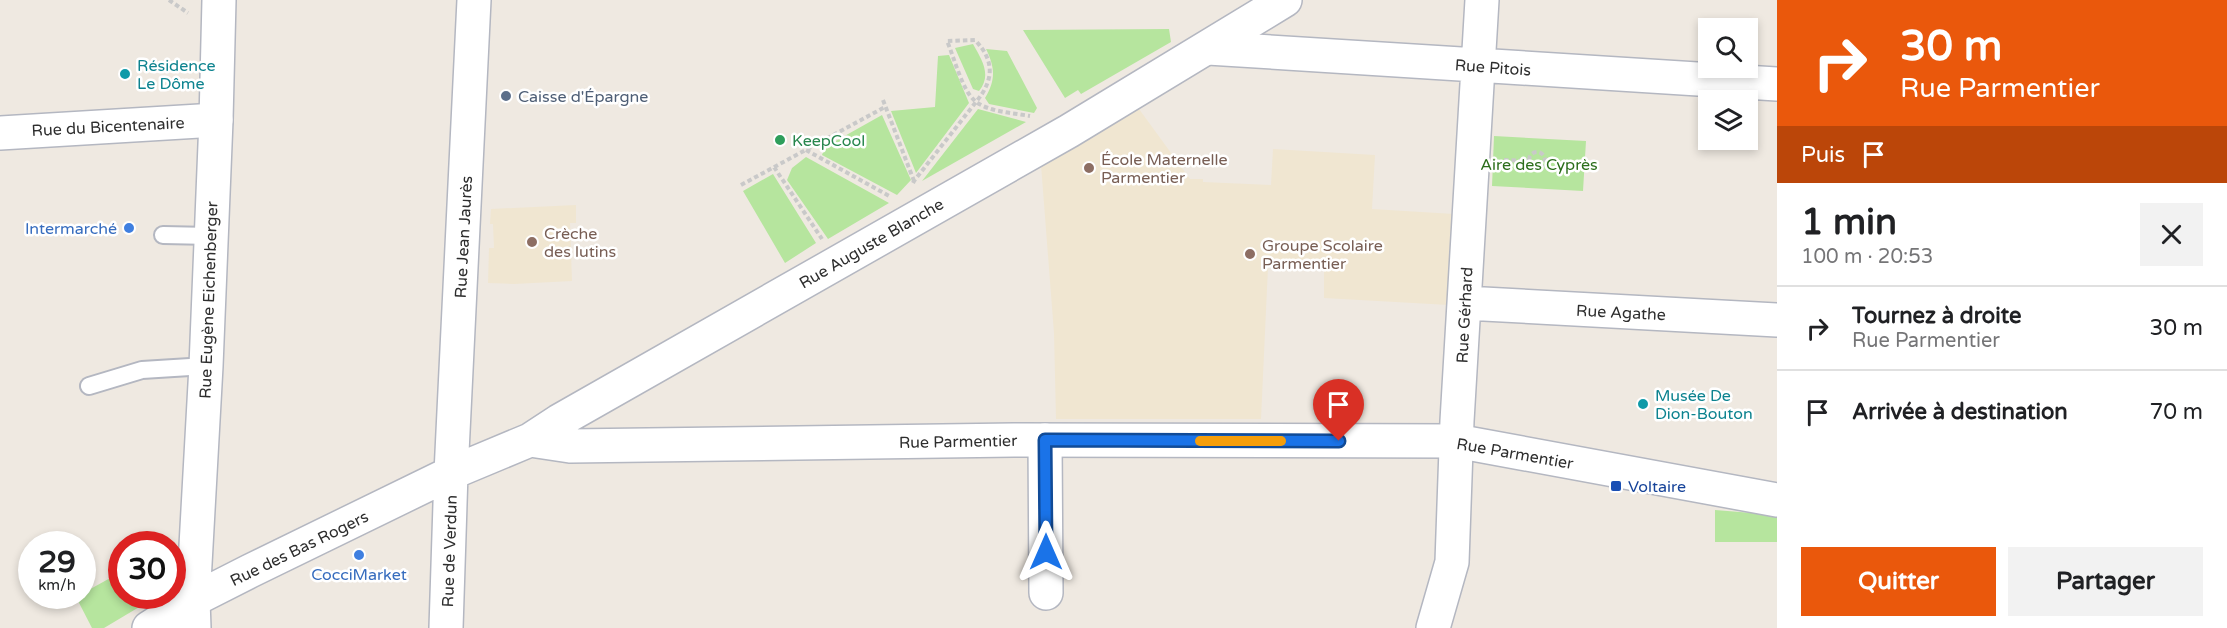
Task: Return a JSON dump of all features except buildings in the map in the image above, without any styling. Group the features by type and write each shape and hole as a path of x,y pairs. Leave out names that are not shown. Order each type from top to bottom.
{"street":[{"name":"Rue Eugène Eichenberger","path":"194,614 206,366 219,0"},
{"name":"Rue Jean Jaurès","path":"451,473 474,0"},
{"name":"Rue Auguste Blanche","path":"451,473 530,440 594,401 1078,126 1285,0"},
{"name":"Rue Gérhard","path":"1433,628 1452,562 1456,441 1482,0"},
{"name":"Rue Pitois","path":"1208,48 1777,84"},
{"name":"Rue du Bicentenaire","path":"0,133 216,120"},
{"name":"Rue Agathe","path":"1465,303 1777,320"},
{"path":"594,401 593,422 609,446"},
{"name":"Rue Parmentier","path":"530,440 570,446 1045,440 1456,441 1777,500"},
{"path":"1045,440 1046,593"},
{"name":"Rue des Bas Rogers","path":"149,628 194,614 451,473"},
{"name":"Rue de Verdun","path":"446,628 451,473"}],"lane":[{"path":"163,235 211,236"},
{"path":"89,386 142,370 206,366"}],"path":[{"path":"169,0 191,16"},
{"path":"909,189 914,181 976,102 988,86 989,62 983,49 975,40 947,41 969,93 976,102 987,107 1032,117"},
{"path":"883,100 914,181"},
{"path":"741,185 885,107"},
{"path":"806,150 889,195 898,203"},
{"path":"1534,153 1540,153 1544,157 1544,165 1539,168 1534,168 1529,163 1529,158 1534,153"},
{"path":"774,167 826,244"}],"shaded area":[{"name":"Groupe Scolaire Parmentier","path":"1139,109 1190,179 1203,179 1203,182 1271,185 1273,149 1375,155 1372,209 1454,214 1449,305 1324,298 1324,268 1268,267 1261,419 1056,419 1054,333 1041,165"},
{"name":"Crèche des lutins","path":"576,205 576,223 570,223 572,281 488,283 489,248 494,248 493,224 490,224 491,209"}],"green space":[{"path":"1169,29 1171,42 1081,94 1078,90 1065,98 1023,30"},
{"path":"973,44 985,73 983,85 979,91 973,89 955,48"},
{"path":"986,49 1007,51 1037,108 1034,113 989,104 985,98 993,74"},
{"path":"949,55 969,103 916,173 891,111 935,107 938,56"},
{"path":"978,109 1026,122 922,181"},
{"path":"882,115 911,180 897,195 822,155 825,147"},
{"name":"Aire des Cyprès","path":"1494,136 1586,141 1583,191 1492,186"},
{"path":"806,157 889,203 828,239 787,180 792,168"},
{"path":"773,174 816,243 785,263 743,191"},
{"path":"1715,510 1777,515 1777,542 1715,542"},
{"path":"108,579 108,609 136,609 104,628 92,628 82,609 96,609 96,586"}],"slow traffic":[{"path":"1200,441 1281,441"}],"place":[{"name":"Résidence Le Dôme","path":"125,74"},
{"name":"Caisse d'Épargne","path":"506,96"},
{"name":"KeepCool","path":"780,140"},
{"name":"École Maternelle Parmentier","path":"1089,168"},
{"name":"Intermarché","path":"129,228"},
{"name":"Crèche des lutins","path":"532,242"},
{"name":"Groupe Scolaire Parmentier","path":"1250,254"},
{"name":"Musée De Dion-Bouton","path":"1643,404"},
{"name":"Voltaire","path":"1616,486"},
{"name":"CocciMarket","path":"359,555"}],"route":[{"path":"1046,552 1045,440 1339,441"}]}
